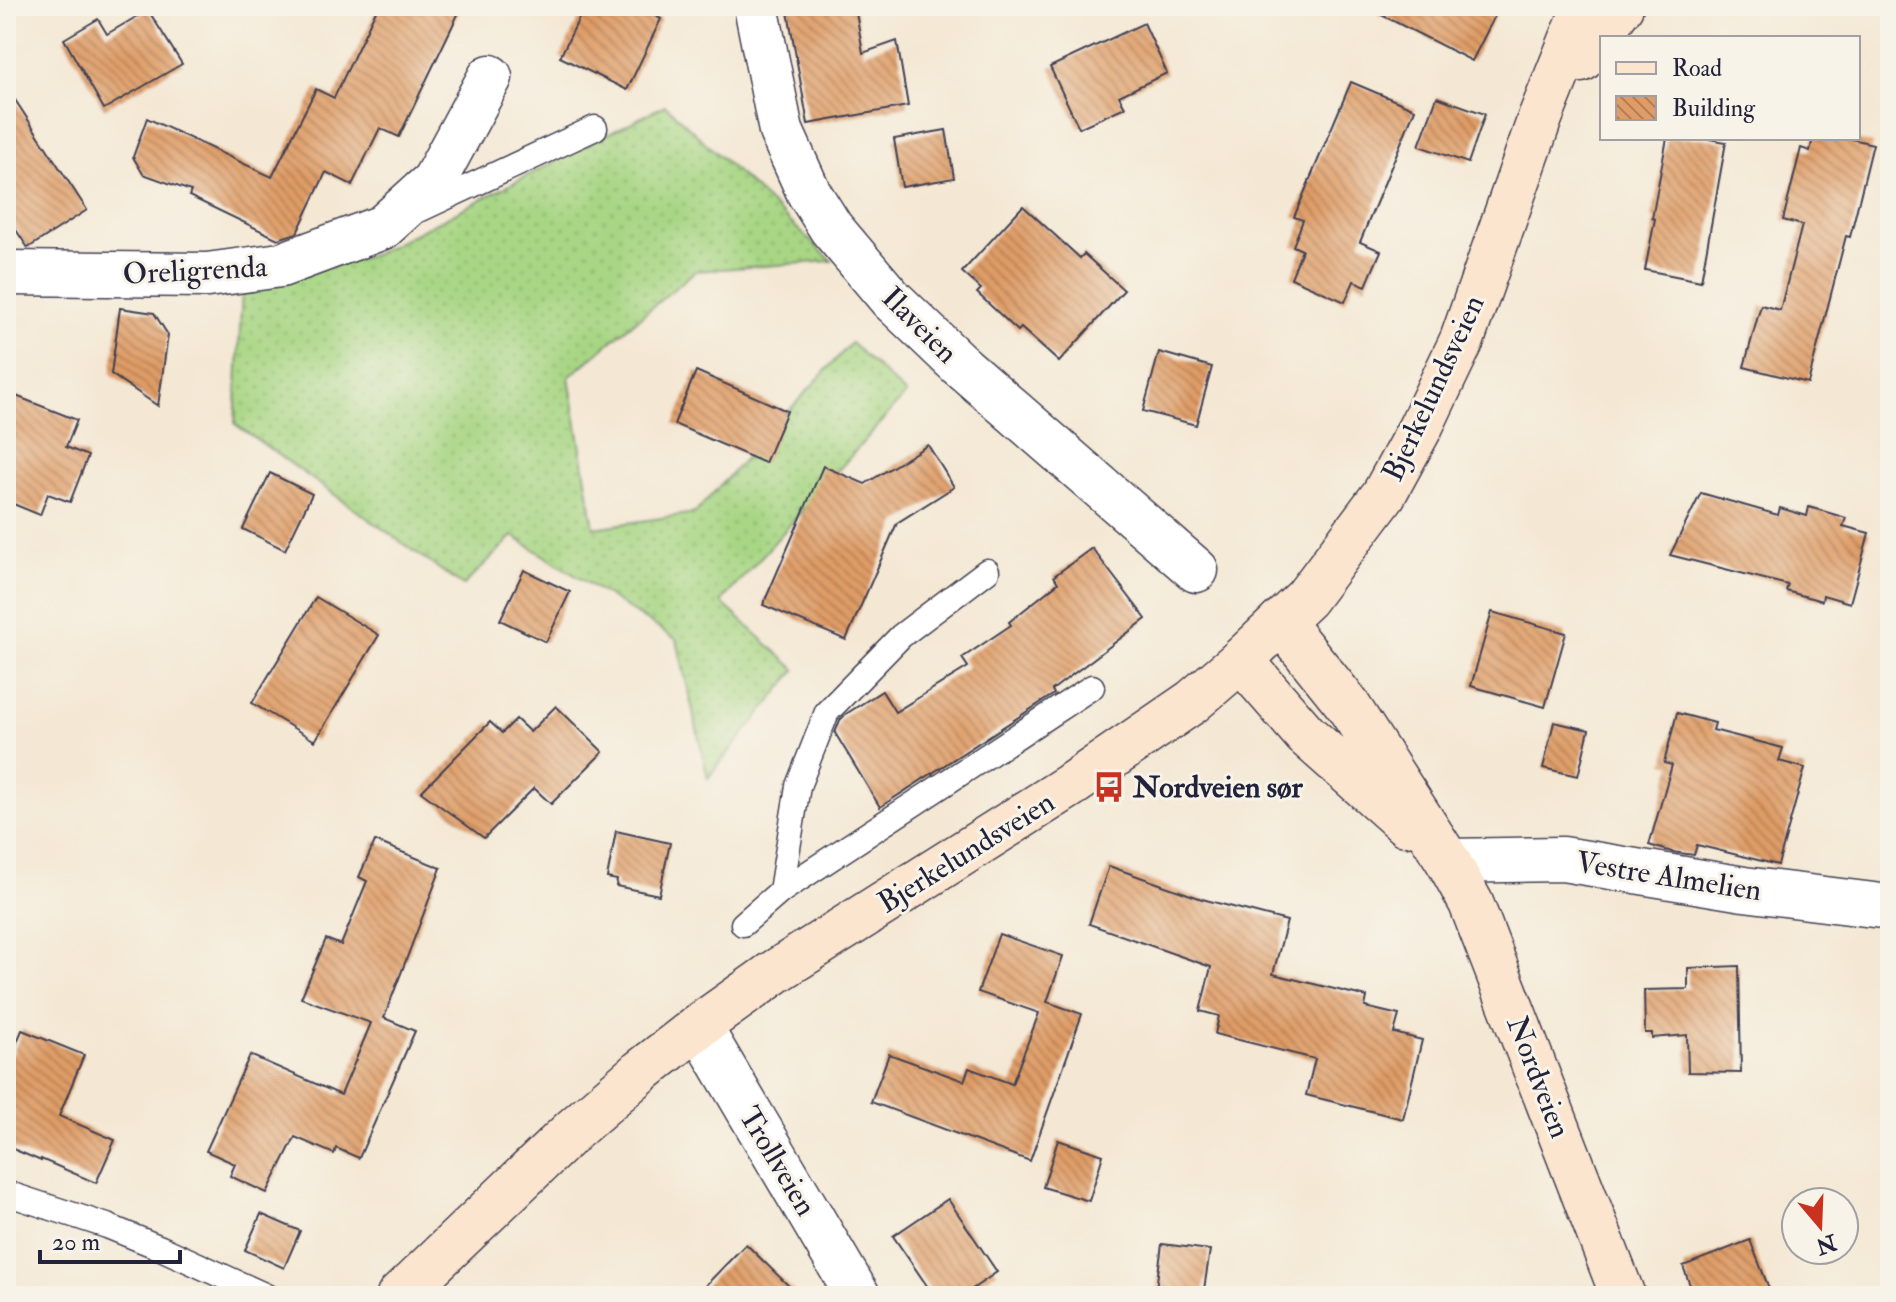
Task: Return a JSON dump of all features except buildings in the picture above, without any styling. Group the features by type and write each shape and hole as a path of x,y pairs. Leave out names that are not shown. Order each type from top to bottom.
{"main road":[{"name":"Bjerkelundsveien","path":"399,1296 573,1130 699,1026 775,972 1071,785 1192,702 1306,598 1384,494 1462,340 1540,118 1585,6"},
{"name":"Bjerkelundsveien","path":"1540,118 1621,6"},
{"name":"Nordveien","path":"1281,622 1347,704 1448,861 1471,903 1623,1296"},
{"name":"Nordveien","path":"1241,660 1306,735 1448,861"}],"street":[{"name":"Ilaveien","path":"756,6 781,131 809,193 831,228 891,299 960,365 1196,570"},
{"name":"Oreligrenda","path":"6,273 207,275 281,265 383,227 434,181 490,77"},
{"name":"Vestre Almelien","path":"1448,861 1563,859 1744,889 1890,907"},
{"name":"Trollveien","path":"699,1026 858,1296"}],"lane":[{"path":"383,227 595,128"},
{"path":"781,891 798,786 827,712 901,636 987,571"},
{"path":"743,924 781,891 1092,687"},
{"path":"6,1193 107,1226 266,1296"}],"green space":[{"path":"665,105 832,261 695,271 569,377 594,528 695,513 851,343 906,394 721,602 796,670 708,778 677,640 513,536 463,586 235,424 242,291 373,255"}],"place":[{"name":"Nordveien sør","path":"1109,787"}]}
